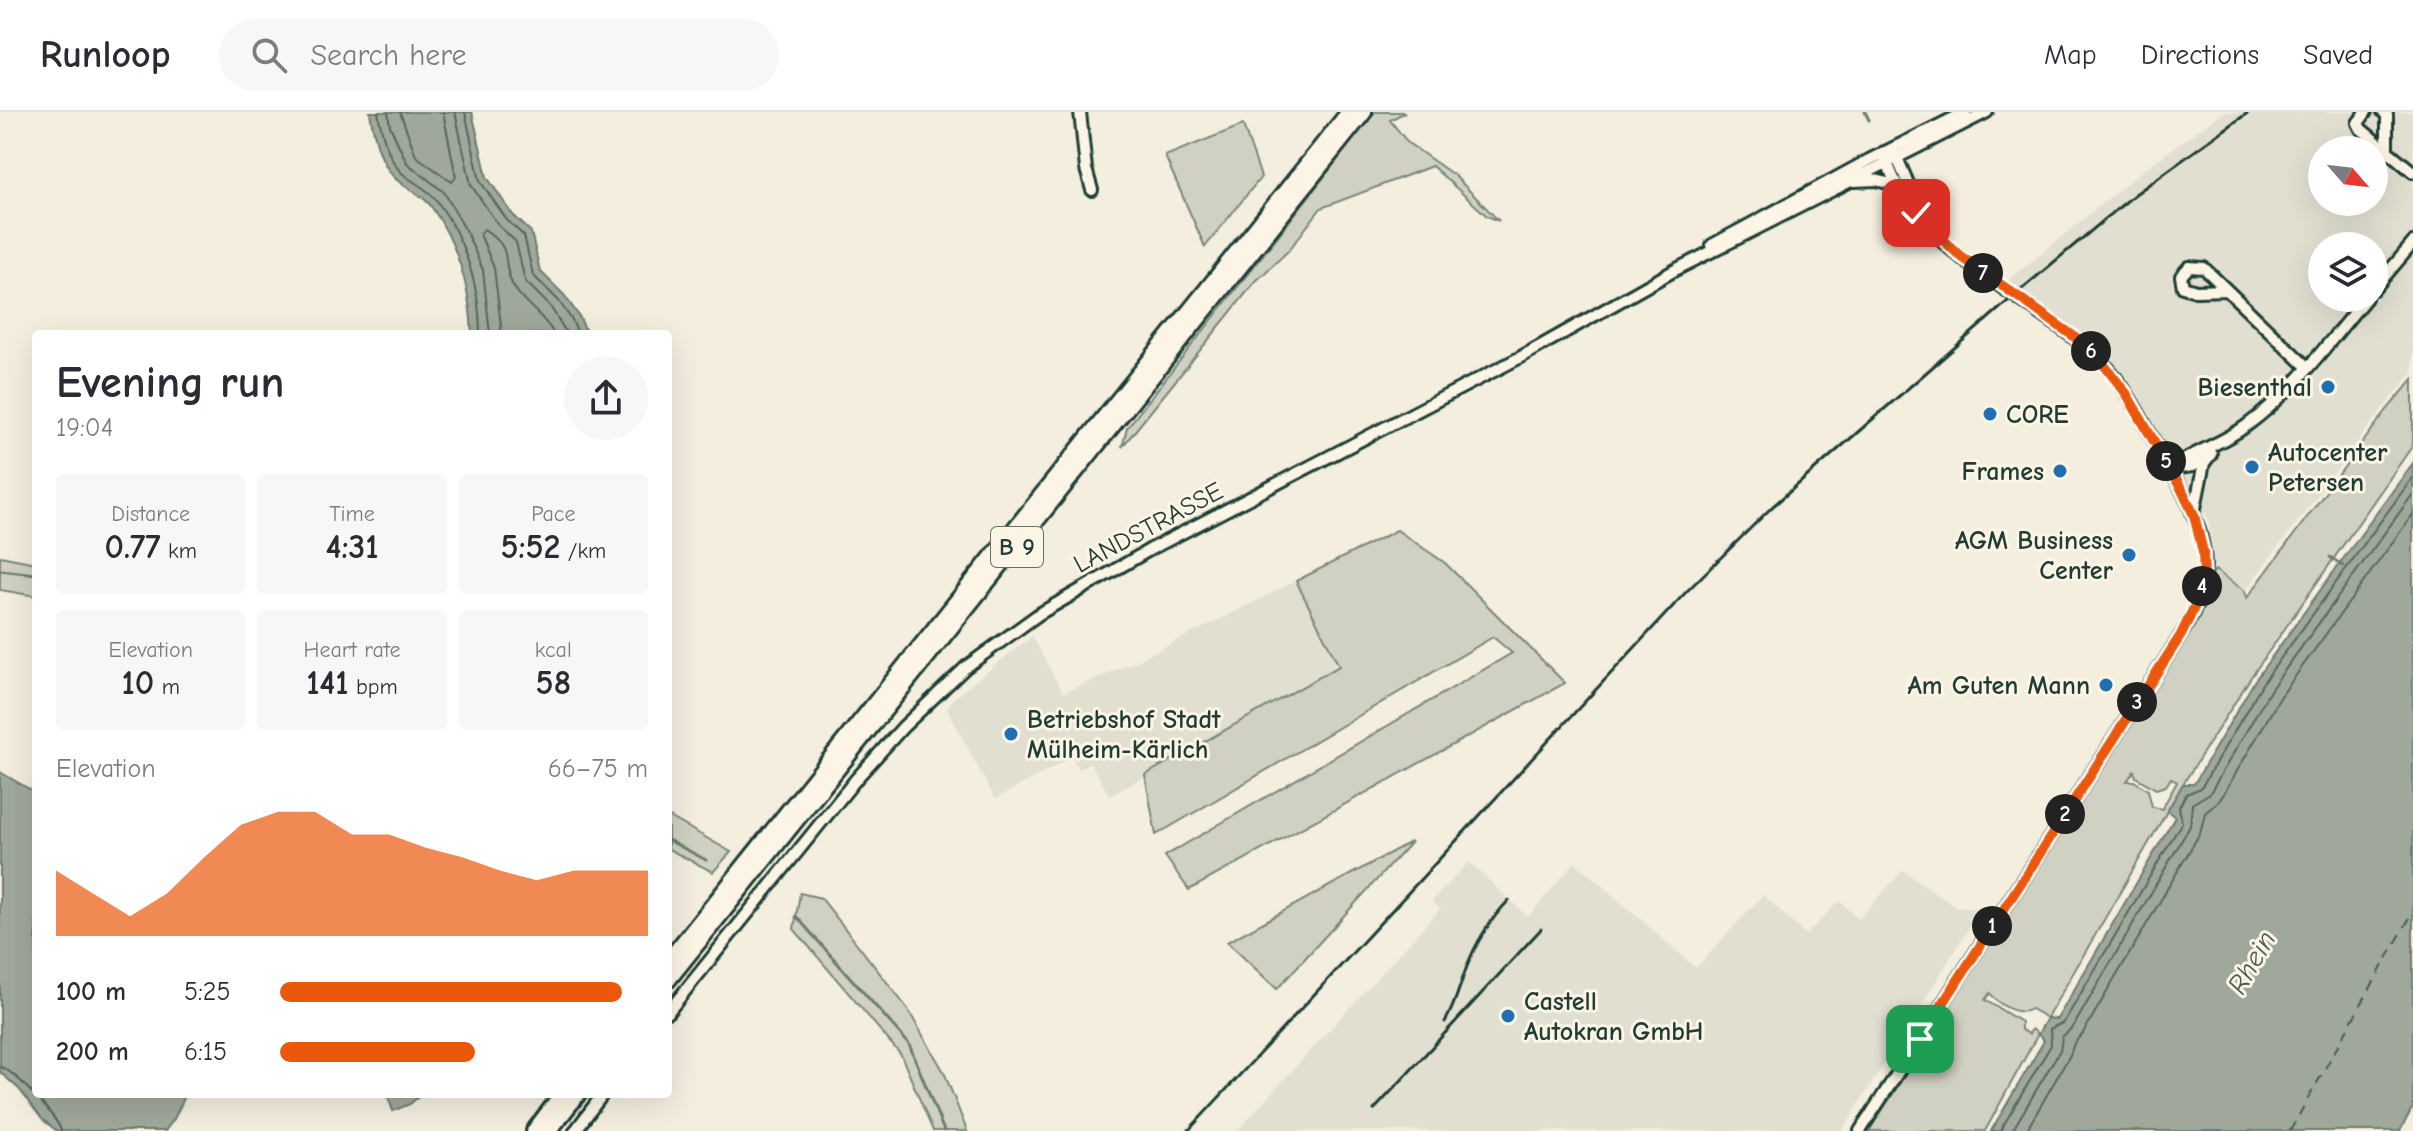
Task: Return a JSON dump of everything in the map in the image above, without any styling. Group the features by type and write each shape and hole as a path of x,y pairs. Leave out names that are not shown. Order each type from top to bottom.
{"highway":[{"name":"B 9","path":"672,956 1349,112"},
{"name":"B 9","path":"672,975 1364,112"},
{"path":"534,1131 559,1098"},
{"path":"549,1131 575,1098"}],"street":[{"path":"1080,112 1086,169 1092,190"},
{"path":"1677,269 1848,182 1966,112"},
{"path":"1677,269 1689,258 1741,229 1890,155 1987,112"},
{"path":"2366,112 2358,123 2370,136"},
{"path":"2383,112 2387,115 2387,136"},
{"path":"2388,150 2413,172"},
{"path":"1860,1131 2194,613 2205,567 2194,515 2126,393 2097,356 1959,255 1911,208 1895,185 1890,155"},
{"path":"1890,155 1925,221"},
{"path":"1848,182 1876,180 1895,185"},
{"path":"2388,272 2413,243"},
{"name":"LANDSTRASSE","path":"672,1007 880,751 944,687 989,649 1115,568 1519,358 1677,269"},
{"path":"2226,290 2307,367"},
{"path":"2170,469 2189,455 2219,444 2256,418 2307,367 2354,312"},
{"path":"2194,515 2204,463 2219,444"},
{"path":"2170,469 2192,466 2211,454"},
{"path":"575,1131 600,1098"}],"shaded area":[{"path":"1375,112 1405,112 1390,120 1408,143 1455,176 1499,221 1487,216 1432,166 1321,208 1289,250 1255,282 1122,447 1127,428"},
{"path":"2224,112 2413,112 2413,372 2245,591 2215,570 2208,518 2129,388 2104,357 2076,331 2005,283 2147,167"},
{"path":"1243,125 1261,177 1205,247 1165,156"},
{"path":"2413,379 2413,445 2251,677 2183,784 2047,1018 2031,1009 2020,1011 2008,1008 1990,993 1985,1000 2021,1022 2021,1030 2029,1034 2032,1029 2038,1034 1985,1131 1869,1131 2170,665 2203,609 2212,574 2215,570 2245,591 2247,598","holes":["2134,771 2136,777 2156,789 2166,786 2171,778 2177,782 2162,809 2152,807 2148,790 2134,781 2127,781"]},
{"path":"1397,530 1445,563 1565,683 1189,890 1165,856 1512,653 1493,637 1156,835 1145,775 1339,666 1296,581"},
{"path":"0,556 32,562 32,595 0,590"},
{"path":"1296,581 1339,666 1110,796 1090,762 1079,769 1072,757 995,799 947,709 953,699 1032,636 1063,693 1137,661"},
{"path":"672,818 731,852 713,872 672,851"},
{"path":"1412,841 1277,989 1227,942"},
{"path":"1469,862 1528,917 1575,862 1696,968 1763,895 1806,935 1839,901 1859,919 1903,870 1956,907 1981,909 1842,1131 1237,1131 1440,909 1432,901"},
{"path":"800,893 821,898 907,1008 944,1072 967,1131 933,1131 901,1055 794,929"}],"water":[{"path":"370,112 472,112 487,177 513,215 531,232 540,271 564,295 585,330 472,330 465,283 449,236 427,201 397,180 388,169 377,146"},
{"name":"Rhein","path":"2413,463 2413,1107 2400,1131 1991,1131 2044,1041 2038,1034 2047,1018 2057,1019 2175,817 2167,811 2183,784 2194,784 2255,680"},
{"path":"0,772 32,791 32,1098 184,1098 165,1131 57,1131 42,1119 19,1089 0,1072"},
{"path":"388,1098 417,1098 410,1104 393,1111"}],"waterway":[{"path":"1865,112 1869,120"},
{"path":"2330,557 2343,566"},
{"path":"0,570 32,574"},
{"path":"672,842 706,860"},
{"path":"796,916 909,1044 944,1131"}],"ferry route":[{"path":"2290,1131 2413,912"}],"railway":[{"path":"1188,1131 1687,591 1772,507 2134,195 2249,112"},
{"path":"1445,1022 1474,950 1509,900"},
{"path":"1374,1110 1541,929"}],"place":[{"name":"Biesenthal","path":"2328,387"},
{"name":"CORE","path":"1990,414"},
{"name":"Autocenter Petersen","path":"2252,467"},
{"name":"Frames","path":"2060,471"},
{"name":"AGM Business Center","path":"2129,555"},
{"name":"Am Guten Mann","path":"2106,685"},
{"name":"Betriebshof Stadt Mülheim-Kärlich","path":"1011,734"},
{"name":"Castell Autokran GmbH","path":"1508,1016"}],"route":[{"path":"1916,213 1959,255 2072,335 2097,356 2113,375 2194,515 2205,567 2194,613 2181,635 1920,1039"}]}
